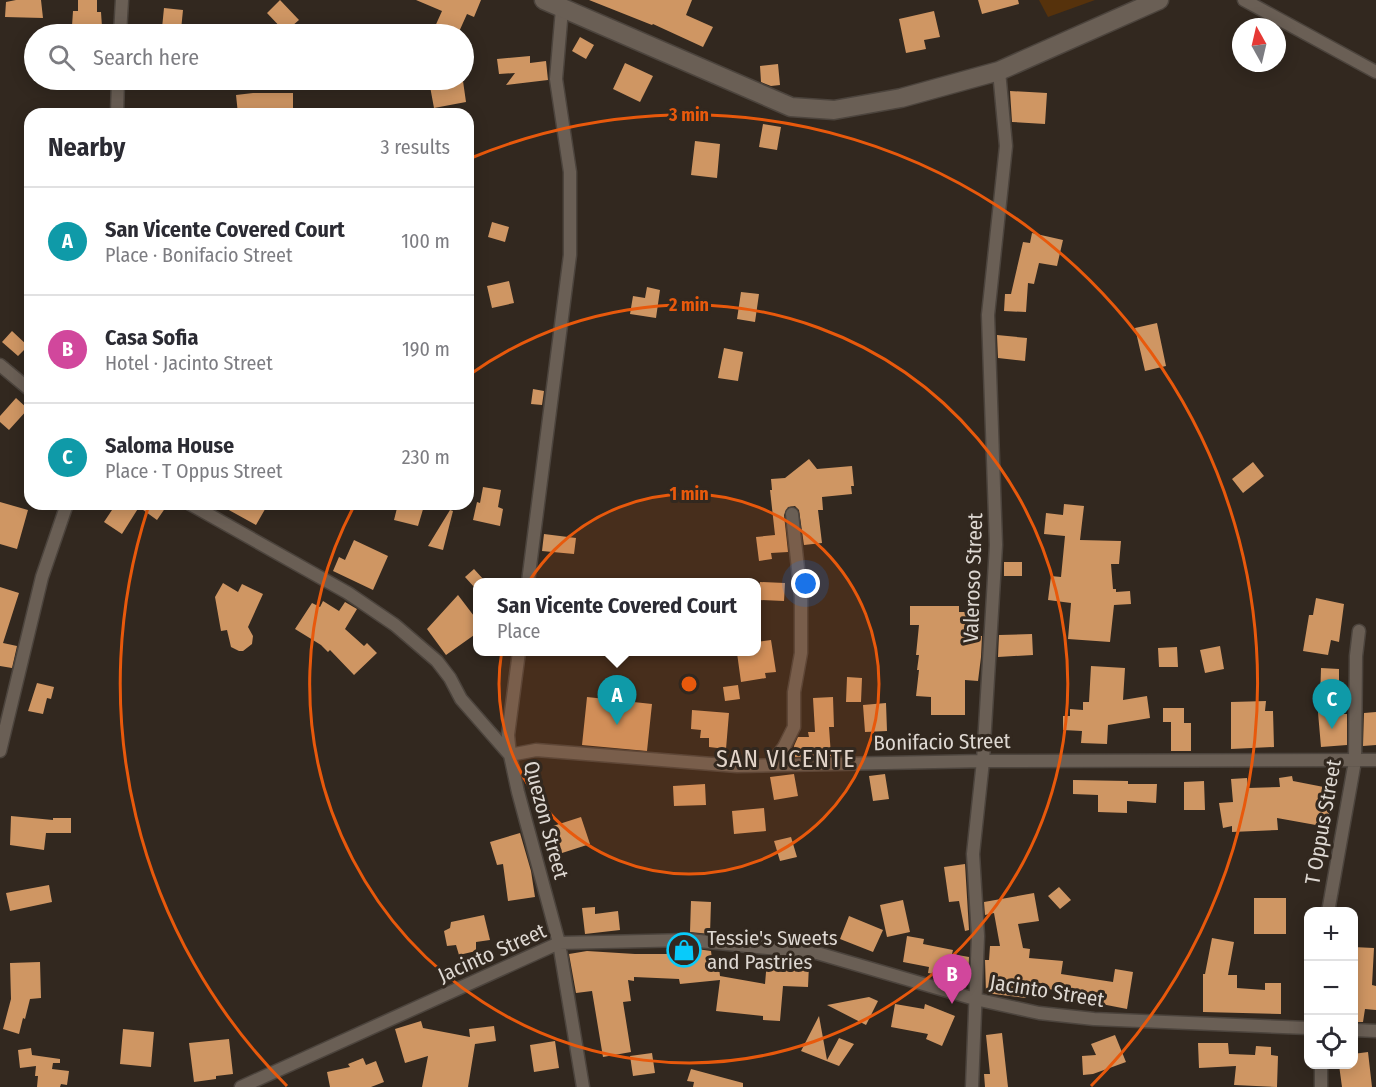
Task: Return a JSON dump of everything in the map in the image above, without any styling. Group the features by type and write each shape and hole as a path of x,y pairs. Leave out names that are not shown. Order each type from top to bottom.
{"main road":[{"path":"544,0 792,107 834,110 901,98 999,71 1159,0"}],"street":[{"path":"121,24 122,0"},
{"path":"1244,0 1376,72"},
{"path":"529,578 570,255 570,172 556,79 562,9"},
{"name":"Valeroso Street","path":"972,1087 978,936 973,854 983,761 996,545 988,315 1006,146 999,71"},
{"path":"117,108 118,90"},
{"path":"0,365 24,385"},
{"path":"0,751 42,577 65,510"},
{"name":"Quezon Street","path":"201,510 348,593 395,625 437,661 450,678 461,699 510,755 559,943 584,1087"},
{"path":"770,765 784,747 794,727 794,692 801,653 801,596 792,514"},
{"name":"T Oppus Street","path":"1329,907 1355,760 1356,656 1359,631"},
{"path":"510,755 508,735 518,656"},
{"name":"Bonifacio Street","path":"510,755 536,750 737,766 983,761 1376,760"},
{"name":"Jacinto Street","path":"242,1087 559,943 689,940 817,953 975,999 1040,1013 1094,1019 1304,1028"},
{"path":"1358,1030 1376,1031"},
{"path":"1321,1069 1321,1087"}],"shaded area":[{"path":"1039,0 1095,0 1048,17"}],"building":[{"path":"41,0 43,18 5,17 6,2"},
{"path":"78,0 97,0 97,12 101,12 102,24 72,24 73,11 78,11"},
{"path":"280,0 299,20 294,24 277,24 267,13"},
{"path":"416,0 481,0 474,17 467,14 462,24 436,24 442,11"},
{"path":"589,0 692,0 686,15 713,27 703,47 653,24"},
{"path":"978,0 1018,0 1019,4 982,14"},
{"path":"164,8 183,10 182,24 162,24"},
{"path":"934,11 940,37 924,40 926,49 906,53 899,19"},
{"path":"580,37 594,45 586,59 572,51"},
{"path":"530,56 530,63 546,61 548,80 506,85 515,73 499,74 497,59"},
{"path":"625,63 653,76 640,102 613,89"},
{"path":"778,64 780,85 771,86 761,82 760,66"},
{"path":"431,90 464,90 466,102 434,108"},
{"path":"1010,91 1047,93 1045,124 1012,122"},
{"path":"293,93 293,108 237,108 236,95"},
{"path":"763,124 781,127 777,150 759,147"},
{"path":"695,141 720,144 717,178 691,175"},
{"path":"492,222 509,227 505,242 488,237"},
{"path":"1032,233 1063,240 1057,266 1039,263 1034,284 1028,283 1026,312 1004,311 1005,294 1011,294 1023,242 1030,243"},
{"path":"509,281 514,303 492,308 487,286"},
{"path":"647,287 660,290 656,318 630,314 633,296 645,298"},
{"path":"741,292 759,294 755,322 737,319"},
{"path":"1157,323 1166,366 1145,371 1135,328"},
{"path":"12,331 24,342 24,350 18,356 2,342"},
{"path":"997,335 1027,338 1025,361 998,358"},
{"path":"724,348 743,352 738,381 718,378"},
{"path":"533,389 544,391 542,405 531,404"},
{"path":"16,398 24,405 24,413 9,430 0,422 0,416"},
{"path":"809,459 817,469 852,466 854,486 851,486 852,494 822,497 823,510 818,510 822,543 804,545 799,510 795,506 788,507 784,515 788,552 771,553 772,559 759,561 756,537 775,535 771,479 785,478"},
{"path":"1253,462 1264,476 1243,493 1232,479"},
{"path":"483,487 501,490 498,507 503,509 500,526 473,520"},
{"path":"0,502 28,510 17,549 0,544"},
{"path":"1064,504 1084,506 1080,540 1121,541 1119,564 1111,564 1113,589 1116,589 1116,592 1130,591 1131,604 1114,605 1110,642 1068,639 1071,603 1048,600 1051,576 1061,577 1065,536 1044,534 1046,513 1063,515"},
{"path":"112,510 137,510 122,534 104,522"},
{"path":"143,510 164,510 157,520"},
{"path":"229,510 265,510 256,525"},
{"path":"396,510 423,510 418,526 394,520"},
{"path":"450,510 453,511 443,550 428,546"},
{"path":"544,534 576,538 574,554 542,551"},
{"path":"354,540 388,556 373,590 333,571 339,557 345,560"},
{"path":"1004,562 1022,562 1022,576 1004,576"},
{"path":"474,569 482,578 473,578 473,586 465,577"},
{"path":"761,582 785,583 784,601 761,600"},
{"path":"223,583 238,592 242,584 263,594 248,627 253,636 252,644 243,651 231,647 227,630 221,631 215,597"},
{"path":"0,587 19,593 3,643 17,646 12,668 0,666"},
{"path":"458,595 473,615 473,636 446,655 427,629"},
{"path":"1316,598 1344,604 1339,642 1331,640 1328,655 1303,651 1309,615 1313,615"},
{"path":"323,601 339,611 345,602 357,609 345,629 364,646 367,643 377,653 354,675 330,650 328,652 295,629 312,603 320,607"},
{"path":"910,606 959,606 959,612 972,612 973,636 982,636 981,657 978,681 965,680 965,715 931,715 931,697 916,696 919,670 917,670 919,655 916,655 919,625 910,625"},
{"path":"1032,634 1033,655 998,657 999,635"},
{"path":"771,640 776,672 765,673 766,678 741,682 737,656 761,656 761,641"},
{"path":"1220,646 1224,669 1205,673 1200,650"},
{"path":"1177,647 1178,667 1159,667 1158,648"},
{"path":"1091,666 1125,668 1123,700 1147,696 1150,718 1108,725 1107,744 1081,743 1082,731 1063,730 1063,716 1070,716 1070,709 1083,710 1083,702 1089,702"},
{"path":"1321,668 1339,669 1339,681 1333,681 1335,712 1344,711 1344,714 1347,714 1347,745 1321,747 1317,701 1320,701"},
{"path":"847,677 862,678 861,702 846,702"},
{"path":"37,683 54,687 51,699 47,698 43,714 28,711"},
{"path":"738,685 740,699 725,701 723,687"},
{"path":"587,697 652,704 647,751 582,745"},
{"path":"833,697 834,727 829,727 831,756 795,757 794,746 798,737 809,737 808,732 815,732 813,698"},
{"path":"1266,701 1265,711 1273,711 1274,747 1231,749 1231,702"},
{"path":"886,703 887,731 865,732 863,705"},
{"path":"1163,708 1184,708 1184,723 1191,723 1191,751 1171,751 1171,722 1163,722"},
{"path":"692,710 729,713 726,749 709,747 709,738 700,738 701,730 691,729"},
{"path":"1376,712 1376,745 1363,746 1364,713"},
{"path":"794,774 798,796 774,800 770,777"},
{"path":"885,774 889,799 873,801 869,776"},
{"path":"1292,776 1293,781 1334,789 1327,827 1277,818 1278,830 1232,832 1232,826 1223,828 1219,803 1233,802 1231,779 1247,778 1248,788 1280,787 1279,778"},
{"path":"1073,780 1157,784 1156,803 1127,801 1127,813 1098,812 1098,795 1073,794"},
{"path":"1204,781 1205,810 1184,810 1184,782"},
{"path":"705,784 706,805 674,806 673,786"},
{"path":"764,808 766,831 734,834 732,811"},
{"path":"11,816 53,820 53,818 71,818 71,833 46,833 44,850 10,845"},
{"path":"581,817 590,844 562,853 553,826"},
{"path":"520,833 531,871 535,897 508,901 503,864 497,865 490,842"},
{"path":"791,837 797,857 780,861 774,841"},
{"path":"965,864 969,930 965,931 959,901 949,902 944,867"},
{"path":"49,885 52,902 10,911 6,893"},
{"path":"1059,887 1071,900 1060,909 1048,896"},
{"path":"1034,893 1039,921 1018,924 1023,948 1030,949 1029,958 1063,961 1061,974 1113,982 1115,969 1133,972 1127,1009 1076,999 1077,992 1027,987 1026,998 986,993 985,960 989,960 990,946 1000,946 994,913 985,915 984,902"},
{"path":"1254,898 1286,898 1286,934 1254,934"},
{"path":"903,900 910,932 887,937 880,905"},
{"path":"691,901 711,902 710,934 690,932"},
{"path":"595,907 595,914 618,911 620,930 585,934 582,908"},
{"path":"484,915 490,940 476,942 476,951 459,955 456,945 447,946 444,931 450,928 451,922"},
{"path":"849,916 883,930 873,952 840,939"},
{"path":"907,936 924,939 923,944 953,950 952,954 969,957 968,982 928,973 929,967 903,962"},
{"path":"1212,938 1234,942 1228,975 1237,975 1237,988 1265,990 1265,983 1281,983 1281,1014 1203,1012 1203,974 1205,974"},
{"path":"1358,947 1374,948 1372,985 1376,986 1376,1010 1365,1009 1363,1022 1358,1022"},
{"path":"690,948 711,951 712,959 718,959 720,976 765,984 767,960 809,965 808,987 783,986 780,1021 763,1020 763,1016 716,1011 720,980 680,984 679,979 634,977 634,981 628,980 631,1001 623,1002 631,1052 603,1057 592,991 576,993 569,954 587,951 677,954 676,951"},
{"path":"40,962 41,998 30,999 19,1034 3,1029 11,999 10,963"},
{"path":"869,997 878,1001 866,1025 827,1005"},
{"path":"895,1004 924,1009 925,1004 955,1016 942,1046 926,1039 928,1034 891,1027"},
{"path":"819,1016 827,1060 839,1038 854,1044 839,1066 801,1051"},
{"path":"421,1021 423,1028 470,1037 469,1029 494,1026 496,1041 475,1044 468,1087 422,1087 428,1056 405,1063 395,1029"},
{"path":"123,1029 154,1032 151,1067 120,1064"},
{"path":"1002,1033 1008,1087 985,1087 984,1074 990,1074 986,1035"},
{"path":"1115,1035 1126,1062 1093,1074 1083,1075 1082,1056 1096,1055 1091,1044"},
{"path":"229,1039 233,1074 194,1082 189,1043"},
{"path":"555,1041 559,1068 534,1072 530,1045"},
{"path":"1198,1043 1228,1043 1229,1054 1255,1055 1256,1046 1271,1047 1271,1055 1278,1056 1277,1087 1234,1085 1236,1066 1199,1068"},
{"path":"31,1048 32,1055 60,1059 60,1063 53,1063 52,1069 69,1071 67,1085 37,1087 36,1066 20,1068 18,1050"},
{"path":"1368,1052 1372,1087 1342,1087 1340,1069 1358,1069 1358,1053"},
{"path":"652,1053 655,1073 633,1076 630,1056"},
{"path":"363,1058 366,1065 376,1061 384,1082 371,1087 330,1087 327,1072 350,1067 348,1064"},
{"path":"691,1069 743,1083 743,1087 693,1087 694,1082 687,1081"}],"place":[{"name":"San Vicente Covered Court","path":"617,725"},
{"name":"Saloma House","path":"1332,729"},
{"name":"Tessie's Sweets and Pastries","path":"684,950"},
{"name":"Casa Sofia","path":"952,1004"}],"district":[{"name":"SAN VICENTE","path":"786,759"}]}
